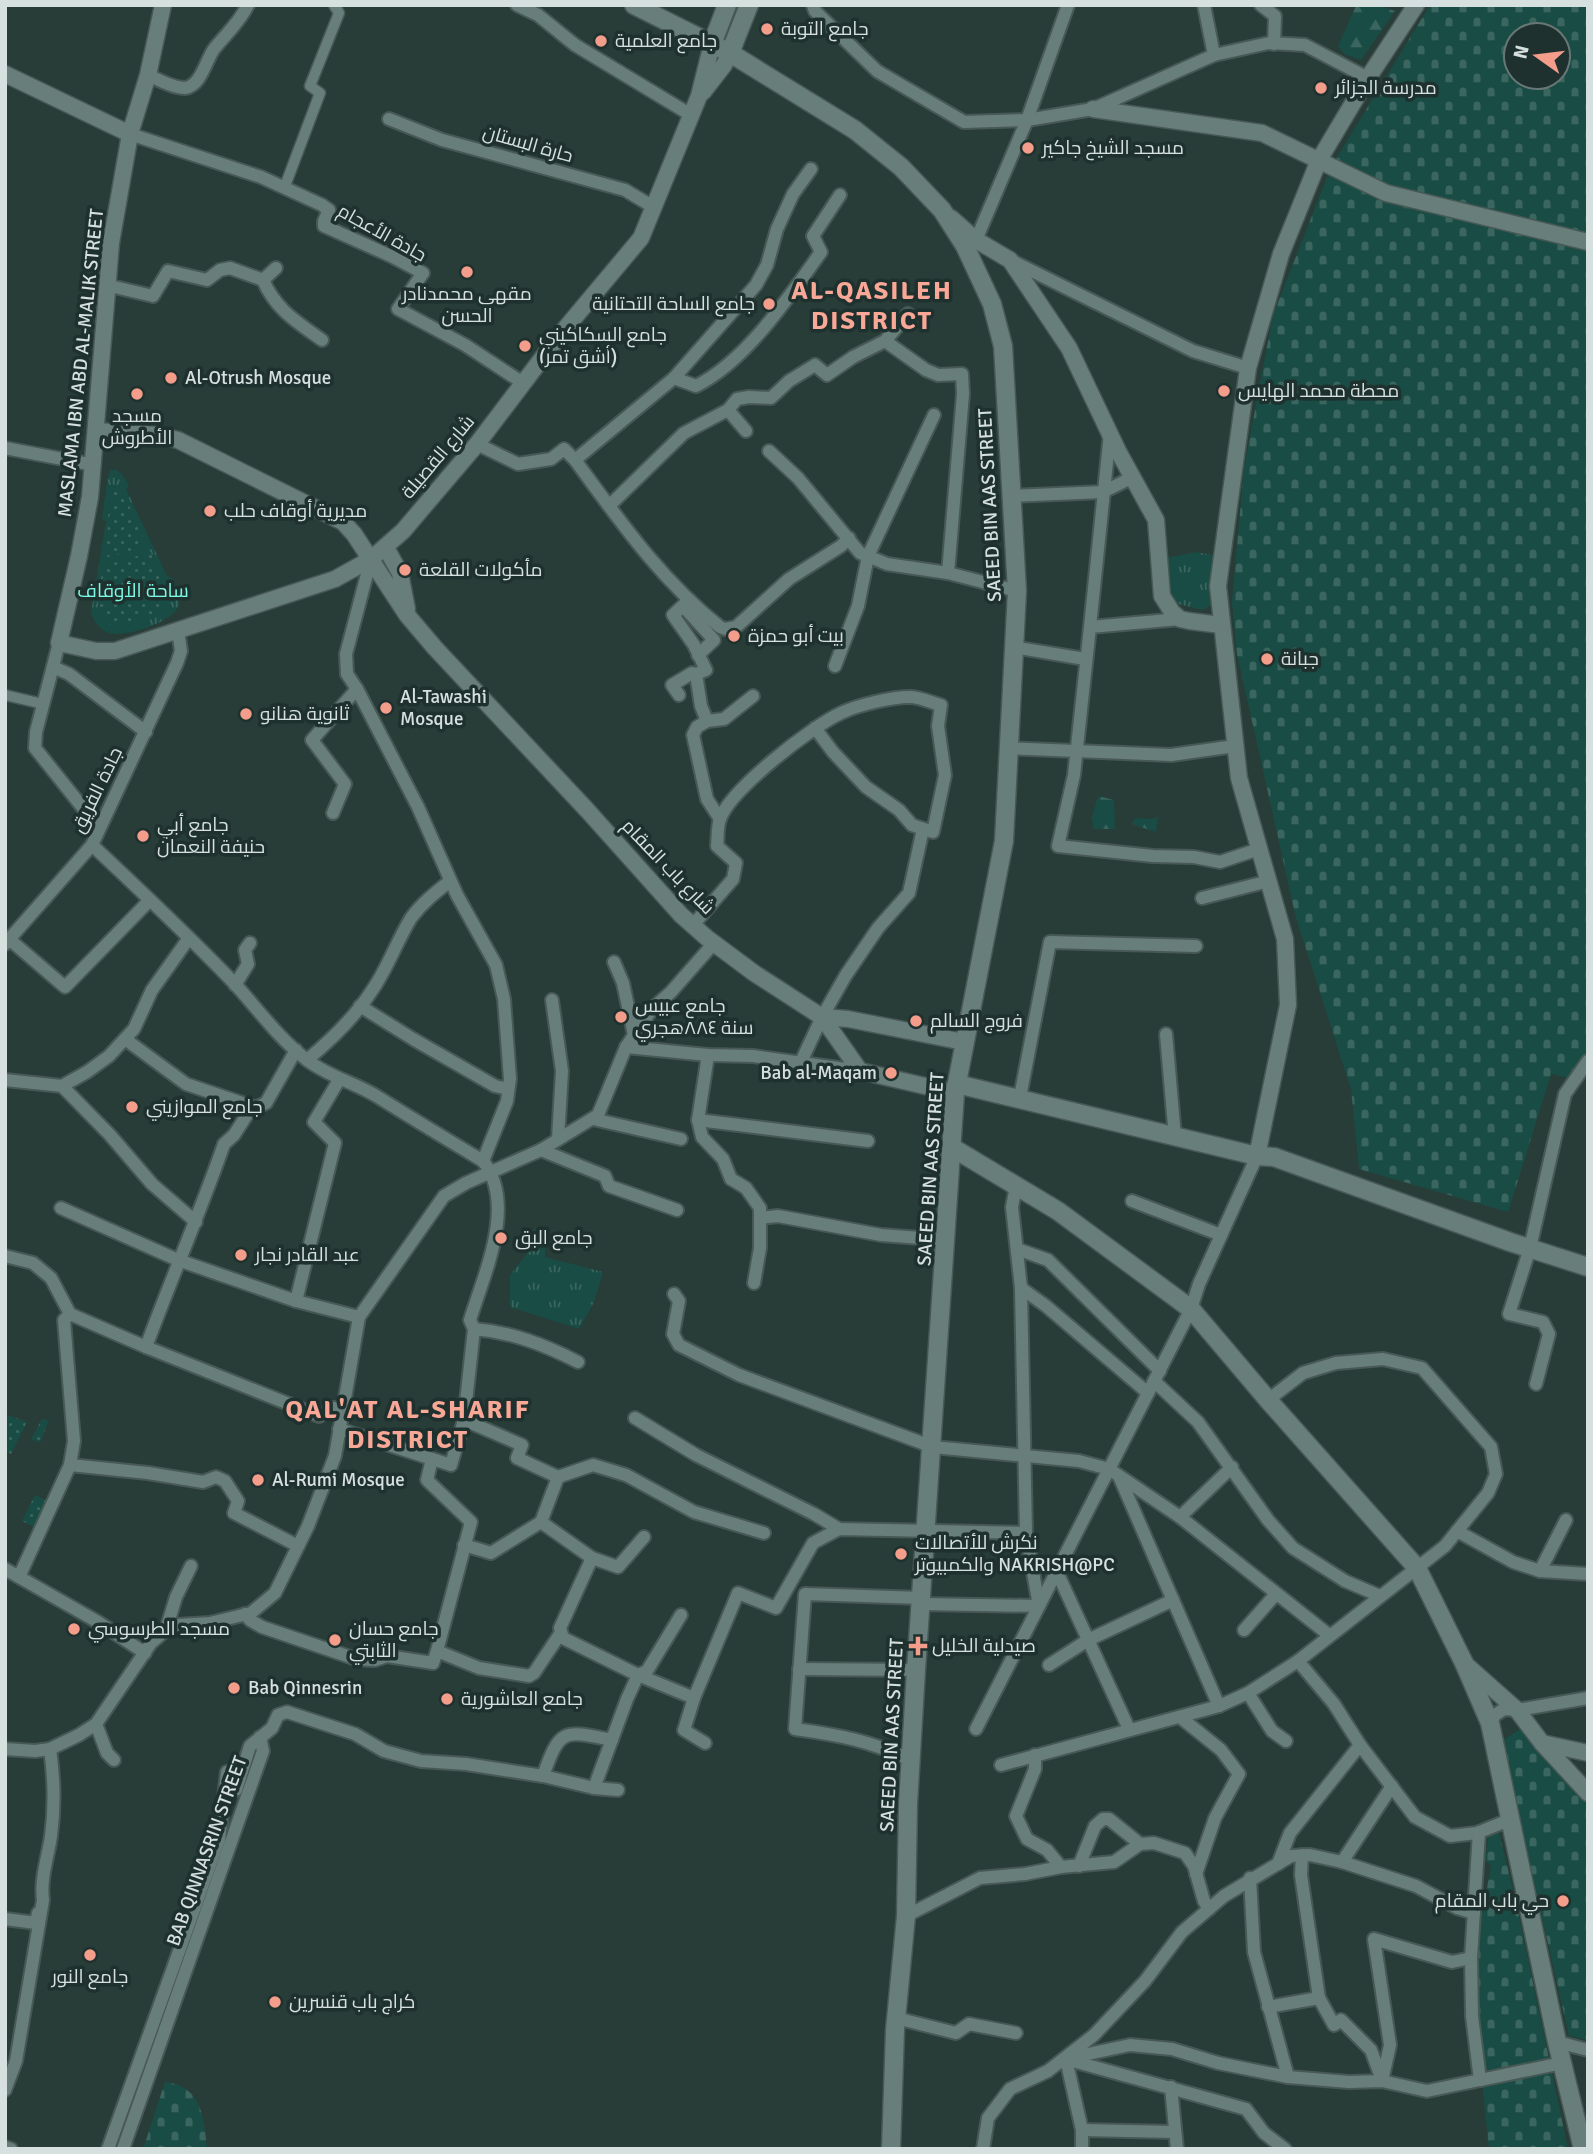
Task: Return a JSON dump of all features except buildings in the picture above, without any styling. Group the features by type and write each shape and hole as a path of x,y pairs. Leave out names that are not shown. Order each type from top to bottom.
{"main road":[{"name":"SAEED BIN AAS STREET","path":"634,5 730,53 855,130 901,167 942,210 976,265 1003,346 1017,591 1004,841 956,1088 916,1670 906,1916 895,2018 891,2149"},
{"path":"712,44 727,5"},
{"path":"730,53 749,5"},
{"path":"956,1088 1020,1097 1175,1137 1256,1156 1275,1157 1588,1267"},
{"path":"953,1148 1058,1211 1191,1309 1417,1568 1490,1723 1557,2042 1583,2149"}],"street":[{"name":"MASLAMA IBN ABD AL-MALIK STREET","path":"59,643 82,541 94,465 111,243 130,134 148,75 163,5"},
{"path":"148,75 169,85 186,88 191,85 201,75 213,51 239,23 248,5"},
{"path":"285,186 320,93 310,86 339,13 334,5"},
{"path":"517,5 538,15 575,45 691,115"},
{"path":"813,5 815,11 877,71 964,122 1027,120 1093,109 1214,55 1274,44 1305,45 1368,78"},
{"path":"976,240 1027,120 1068,5"},
{"path":"1204,5 1214,55"},
{"path":"1261,5 1275,16 1274,44"},
{"path":"976,1729 1057,1572 1114,1472 1148,1393 1191,1309 1199,1284 1256,1156 1288,1005 1285,939 1239,778 1221,625 1219,586 1248,368 1281,254 1319,160 1416,5"},
{"name":"شارع القصيلة","path":"59,643 110,652 335,579 386,548 477,444 559,336 641,238 699,96 712,44"},
{"name":"شارع القصيلة","path":"699,96 724,65 730,53"},
{"path":"5,74 130,134"},
{"path":"1093,109 1262,132 1386,193 1588,242"},
{"name":"حارة البستان","path":"390,120 442,140 625,190 655,208"},
{"name":"جادة الأعجام","path":"130,134 285,186 329,210 324,226 423,273 398,309 466,345 523,383"},
{"path":"575,460 674,378 756,285 766,265 776,229 793,194 811,169"},
{"path":"674,378 696,386 717,375 782,308 821,252 813,236 840,195"},
{"path":"942,210 976,240 1010,260 1193,351 1248,368"},
{"path":"1010,260 1069,348 1156,520 1161,596 1180,619"},
{"path":"106,285 153,296 168,271 207,280 220,270 230,268 264,280"},
{"path":"264,280 276,268"},
{"path":"264,280 269,294 280,309 322,340"},
{"path":"609,506 684,433 728,410 737,399 771,398 789,381 816,365 827,375 853,357 885,341 908,314"},
{"path":"885,341 926,370 939,375 962,374 963,394 948,573"},
{"path":"728,410 746,431"},
{"path":"835,666 858,606 868,556 934,415"},
{"name":"شارع باب المقام","path":"96,431 158,435 178,440 343,523 354,534 407,615 435,648 693,925 714,943 821,1017 848,1019 964,1042"},
{"path":"1110,433 1074,775 1058,846 1153,856 1194,857 1220,862 1259,849"},
{"path":"477,444 518,464 551,459 564,449 715,640 698,655"},
{"path":"5,448 94,465"},
{"path":"769,451 798,478 856,549 868,556 887,564 948,573 1017,591"},
{"path":"1012,496 1103,492 1133,477"},
{"path":"686,604 720,627 731,629 789,579 849,538"},
{"path":"386,548 404,584 407,615"},
{"path":"339,1429 451,1465 464,1420 474,1329 470,1320 498,1223 487,1166 507,1101 510,1079 504,999 496,965 450,881 418,807 347,674 346,653 371,559"},
{"path":"679,695 672,685 692,673 706,670 673,615 686,604"},
{"path":"1090,628 1180,619 1221,625"},
{"name":"جادة الفريق","path":"7,942 92,845 146,732 181,650 178,631"},
{"path":"59,643 36,732 35,748 83,808 101,824"},
{"path":"1013,647 1085,659"},
{"path":"53,667 69,674 146,732"},
{"path":"696,674 701,706 707,721"},
{"path":"333,813 345,784 312,740 357,689"},
{"path":"5,695 43,704"},
{"path":"720,819 707,799 693,735 697,727 707,721 724,719 753,696"},
{"path":"693,925 733,879 736,863 717,846 720,819 750,781 792,745 815,728 842,712 867,704 911,697 941,705 938,726 945,775 933,832 912,825 899,810 866,787 815,728"},
{"path":"1007,748 1171,755 1235,746"},
{"path":"800,1064 821,1017 878,928 909,892 923,829"},
{"path":"92,845 189,938 271,1027 307,1060 339,1080 377,1096 487,1166"},
{"path":"307,1060 324,1046 360,1006 373,989 412,917 427,899 450,881"},
{"path":"1202,898 1269,881"},
{"path":"7,942 65,988 150,900"},
{"path":"5,1080 62,1086 88,1072 109,1056 134,1029 152,990 189,938"},
{"path":"1020,1097 1050,942 1196,946"},
{"path":"235,985 248,964 245,950 250,943"},
{"path":"5,1749 50,1749 79,1735 96,1724 151,1643 166,1630 177,1625 210,1623 251,1613 275,1593 299,1546 335,1456 359,1317 444,1196 487,1166 541,1150 598,1115 626,1047 634,1035 652,1009 714,943"},
{"path":"614,962 623,983 634,1035"},
{"path":"552,1000 562,1071 558,1139"},
{"path":"360,1006 495,1086 508,1089"},
{"path":"821,1017 860,1071"},
{"path":"1166,1034 1175,1137"},
{"path":"125,1039 186,1084 257,1108"},
{"path":"626,1047 708,1055 753,1056 956,1088"},
{"path":"146,1347 224,1144 250,1110 266,1103 296,1050"},
{"path":"708,1055 698,1120 702,1137 723,1159 731,1179 746,1188 760,1208 761,1248 754,1283"},
{"path":"1536,1384 1549,1334 1543,1322 1509,1314 1530,1248 1565,1094 1588,1061"},
{"path":"296,1301 335,1143 313,1122 339,1080"},
{"path":"62,1086 110,1135 152,1184 196,1222"},
{"path":"593,1119 681,1139"},
{"path":"698,1120 868,1141"},
{"path":"541,1150 605,1176 609,1186 677,1210"},
{"path":"1016,1186 1012,1207 1021,1288 1027,1534 1039,1606"},
{"path":"1132,1201 1221,1236"},
{"path":"61,1208 178,1260 296,1301 359,1317"},
{"path":"760,1218 778,1216 881,1235 947,1240"},
{"path":"1017,1249 1048,1260 1157,1376 1198,1422 1268,1520 1293,1548 1346,1581 1380,1596"},
{"path":"5,1256 33,1263 51,1278 70,1314 319,1416 333,1408 342,1409"},
{"path":"1021,1288 1148,1393"},
{"path":"674,1294 679,1301 674,1338 683,1348 739,1375 933,1447 1079,1461 1114,1472 1180,1517 1329,1635"},
{"path":"19,1577 70,1465 74,1441 64,1320 70,1314"},
{"path":"474,1329 542,1344 578,1363"},
{"path":"1001,1765 1219,1706 1248,1693 1298,1661 1445,1546 1488,1493 1496,1475 1491,1447 1422,1368 1383,1359 1336,1363 1303,1373 1268,1400"},
{"path":"635,1418 696,1455 814,1514 839,1530"},
{"path":"464,1420 523,1445 517,1458 558,1478 593,1465 626,1475 694,1512 764,1533"},
{"path":"245,1614 262,1627 356,1659 375,1660 387,1656 433,1662 471,1522 427,1480 432,1459"},
{"path":"70,1465 203,1482 216,1477 225,1481 238,1501 234,1513 299,1546"},
{"path":"1180,1517 1232,1466"},
{"path":"1114,1472 1219,1706"},
{"path":"464,1545 491,1553 541,1522 558,1478"},
{"path":"1540,1571 1566,1520"},
{"path":"541,1522 592,1558 618,1567 644,1537"},
{"path":"705,1743 684,1731 694,1698 738,1593 776,1608 813,1542 839,1530 1027,1534"},
{"path":"1457,1531 1513,1562 1540,1571 1588,1574"},
{"path":"437,1651 479,1668 529,1675 534,1673 560,1634 560,1628 592,1558"},
{"path":"166,1630 181,1585 191,1566"},
{"path":"5,1569 98,1622 145,1653"},
{"path":"1057,1572 1129,1729"},
{"path":"911,1760 881,1746 844,1736 795,1728 805,1594 1039,1606"},
{"path":"1244,1630 1276,1594"},
{"path":"1049,1665 1088,1640 1173,1600"},
{"path":"594,1788 638,1675 647,1671 681,1615"},
{"path":"560,1634 638,1675 694,1698"},
{"path":"1298,1661 1334,1703 1360,1745 1415,1817 1450,1836 1479,1832 1509,1820"},
{"path":"1464,1663 1517,1710 1588,1793"},
{"path":"799,1669 916,1670"},
{"path":"1248,1693 1272,1731 1286,1741"},
{"path":"1490,1723 1494,1715 1504,1709 1517,1710 1588,1698"},
{"path":"260,1737 272,1728 278,1715 287,1712 355,1734 384,1751 421,1761 466,1764 618,1790"},
{"path":"1180,1717 1221,1750 1239,1774 1215,1818 1196,1874"},
{"path":"96,1724 107,1753 114,1760"},
{"path":"543,1776 554,1745 565,1735 612,1740"},
{"name":"BAB QINNASRIN STREET","path":"108,2149 219,1840 227,1772 236,1790 250,1746 260,1737 263,1751 261,1758 123,2149"},
{"path":"1542,1742 1588,1753"},
{"path":"1278,1864 1290,1833 1360,1745"},
{"path":"5,1920 36,1923 51,1838 53,1772 50,1749"},
{"path":"1035,1755 1035,1769 1016,1816 1027,1839 1047,1850 1062,1867"},
{"path":"1342,1862 1392,1786"},
{"path":"1079,1866 1095,1826 1103,1819 1110,1819 1140,1844"},
{"path":"1479,1832 1471,1958 1472,2016 1480,2080"},
{"path":"906,1916 981,1878 1114,1862 1140,1844 1154,1843 1185,1853 1194,1866 1209,1909"},
{"path":"983,2149 988,2118 1010,2089 1066,2059 1094,2035 1145,1982 1182,1932 1250,1878 1291,1856 1310,1854 1342,1862 1416,1886 1457,1908 1474,1913"},
{"path":"1301,1855 1301,1875 1320,1998 1334,2025 1341,2020 1371,2050 1382,2081"},
{"path":"1250,1878 1254,1952 1288,2077"},
{"path":"5,2090 16,2061 34,1963 43,1900 41,1889"},
{"path":"1382,2081 1390,2045 1374,1939 1452,1962 1471,1958"},
{"path":"1268,2007 1320,1998"},
{"path":"895,2018 956,2033 969,2024 1016,2034"},
{"path":"1557,2042 1588,2050"},
{"path":"1066,2059 1130,2045 1172,2049 1218,2063 1288,2077 1349,2082 1382,2081 1427,2091 1562,2063"},
{"path":"1066,2059 1246,2109 1264,2133 1285,2149"},
{"path":"1066,2059 1082,2130 1082,2149"},
{"path":"1171,2087 1177,2149"},
{"path":"1082,2130 1174,2132"},
{"path":"5,2147 11,2149"}],"green space":[{"path":"1377,5 1395,11 1361,60 1344,54 1338,46 1356,6"},
{"path":"1430,5 1575,5 1588,8 1588,234 1390,185 1336,159"},
{"path":"1328,175 1367,191 1588,249 1588,1056 1570,1078 1551,1074 1508,1212 1359,1169 1351,1089 1296,918 1237,654 1232,602 1244,468 1273,315"},
{"name":"ساحة الأوقاف","path":"115,469 122,474 129,486 126,489 167,576 172,578 179,601 175,611 159,623 137,631 116,634 100,628 91,613 106,521 102,519 108,476 110,471"},
{"path":"113,486 121,487 147,546 104,558"},
{"path":"151,552 167,600 164,611 129,622 122,619 117,628 102,617 99,610 98,594 103,566"},
{"path":"1196,552 1217,556 1215,602 1203,610 1174,603 1165,593 1166,558"},
{"path":"1098,796 1114,800 1115,829 1093,829 1092,818"},
{"path":"1158,817 1156,832 1132,824 1135,818"},
{"path":"534,1229 545,1233 545,1257 603,1272 594,1302 579,1329 510,1307 510,1275 529,1251"},
{"path":"5,1414 27,1422 11,1454 5,1451"},
{"path":"42,1419 49,1420 40,1443 31,1439"},
{"path":"35,1495 50,1502 38,1529 22,1521"},
{"path":"1520,1729 1588,1800 1588,2040 1569,2036 1502,1741"},
{"path":"1499,1833 1568,2149 1489,2149 1475,2014 1476,1946 1491,1865 1485,1860 1489,1834"},
{"path":"165,2082 187,2090 194,2097 202,2115 207,2149 143,2149"}],"place":[{"name":"جامع التوبة","path":"767,29"},
{"name":"جامع العلمية","path":"601,41"},
{"name":"مدرسة الجزائر","path":"1321,88"},
{"name":"مسجد الشيخ جاكير","path":"1028,148"},
{"name":"مقهى محمدنادر الحسن","path":"467,272"},
{"name":"جامع الساحة التحتانية","path":"769,304"},
{"name":"جامع السكاكيني (أشق تمر)","path":"525,346"},
{"name":"Al-Otrush Mosque","path":"171,378"},
{"name":"محطة محمد الهايس","path":"1224,391"},
{"name":"مسجد الأطروش","path":"137,394"},
{"name":"مديرية أوقاف حلب","path":"210,511"},
{"name":"مأكولات القلعة","path":"405,570"},
{"name":"بيت أبو حمزة","path":"734,636"},
{"name":"جبانة","path":"1267,659"},
{"name":"Al-Tawashi Mosque","path":"386,708"},
{"name":"ثانوية هنانو","path":"246,714"},
{"name":"جامع أبي حنيفة النعمان","path":"143,836"},
{"name":"جامع عبيس سنة ٨٨٤هجري","path":"621,1017"},
{"name":"فروج السالم","path":"916,1021"},
{"name":"Bab al-Maqam","path":"891,1073"},
{"name":"جامع الموازيني","path":"132,1107"},
{"name":"جامع البق","path":"501,1238"},
{"name":"عبد القادر نجار","path":"241,1255"},
{"name":"Al-Rumi Mosque","path":"258,1480"},
{"name":"نكرش للأتصالات والكمبيوتر NAKRISH@PC","path":"901,1554"},
{"name":"مسجد الطرسوسي","path":"74,1629"},
{"name":"جامع حسان الثابتي","path":"335,1640"},
{"name":"صيدلية الخليل","path":"918,1646"},
{"name":"Bab Qinnesrin","path":"234,1688"},
{"name":"جامع العاشورية","path":"447,1699"},
{"name":"حي باب المقام","path":"1563,1901"},
{"name":"جامع النور","path":"90,1955"},
{"name":"كراج باب قنسرين","path":"275,2002"}],"district":[{"name":"AL-QASILEH DISTRICT","path":"872,306"},
{"name":"QAL'AT AL-SHARIF DISTRICT","path":"408,1425"}]}
